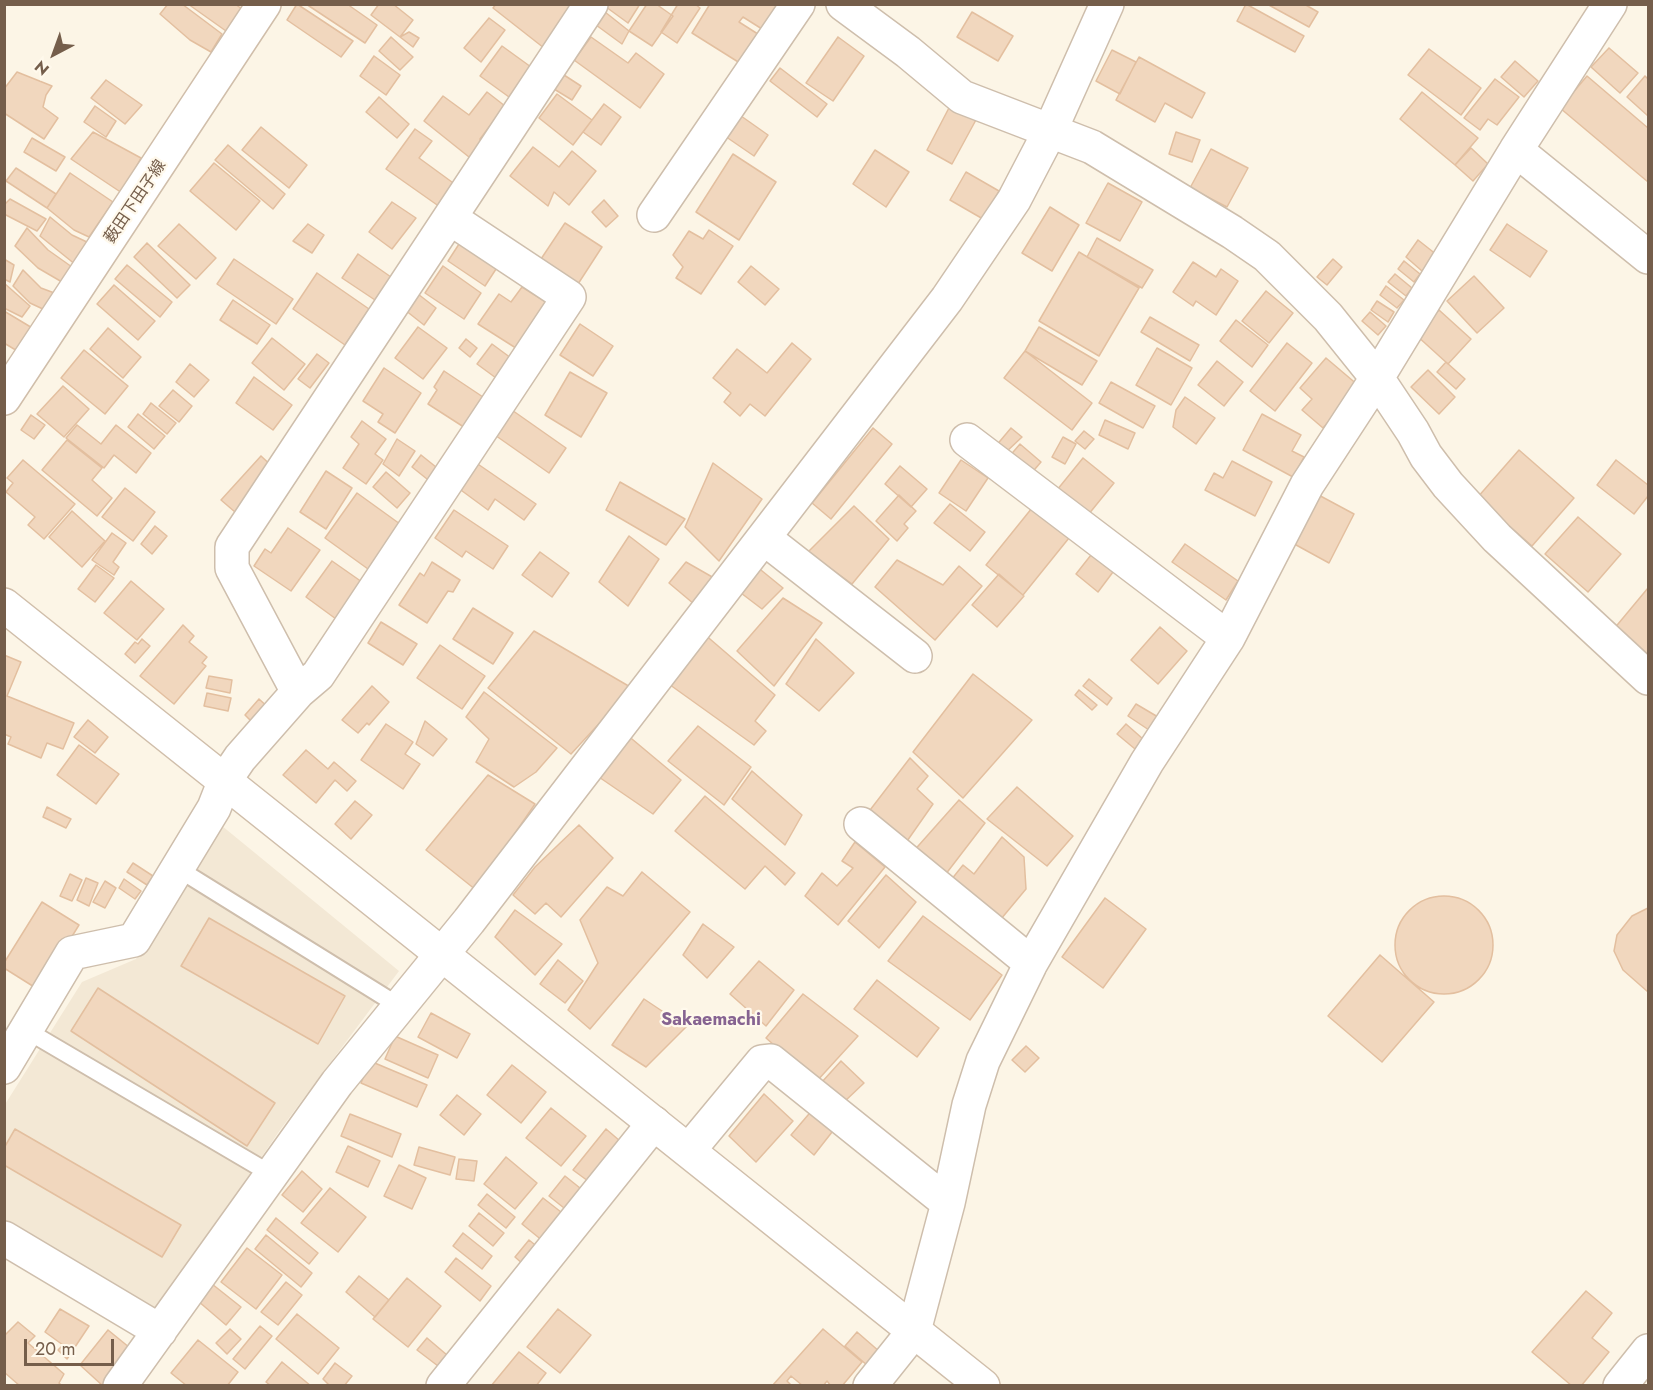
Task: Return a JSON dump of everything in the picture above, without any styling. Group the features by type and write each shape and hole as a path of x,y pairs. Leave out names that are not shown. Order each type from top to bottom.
{"street":[{"name":"薮田下田子線","path":"4,398 264,4"},
{"path":"298,692 232,568 232,547 591,4"},
{"path":"654,215 798,4"},
{"path":"843,4 908,52 962,97 1092,147 1267,256 1328,316 1377,378 1426,456 1455,492 1497,538 1648,678"},
{"path":"120,1386 271,1174 399,1005 443,954 946,299 1014,200 1050,131 1107,4"},
{"path":"870,1386 914,1331 948,1203 969,1105 983,1061 1031,963 1147,762 1228,638 1307,485 1377,378 1516,150 1610,4"},
{"path":"1516,150 1648,257"},
{"path":"4,1067 72,953 134,940 213,808 225,780 240,758 298,692 318,675 569,297 450,218"},
{"path":"967,440 1228,638"},
{"path":"764,538 915,657"},
{"path":"4,605 983,1386"},
{"path":"861,824 1031,963"},
{"path":"689,1150 762,1062 771,1061 948,1203"},
{"path":"443,1386 654,1123"},
{"path":"4,1238 160,1331"},
{"path":"1620,1386 1648,1350"}],"lane":[{"path":"177,868 399,1005"},
{"path":"26,1030 271,1174"}],"shaded area":[{"path":"216,821 399,971 280,1130 153,1316 5,1223 4,1106 82,982 136,959"}],"building":[{"path":"168,4 182,4 222,34 211,52 190,40 160,14"},
{"path":"188,4 235,4 242,9 226,31"},
{"path":"297,4 353,41 341,57 287,20"},
{"path":"306,4 347,4 377,25 365,43"},
{"path":"379,4 393,4 413,20 400,37 371,15"},
{"path":"496,4 577,4 544,48 493,8"},
{"path":"608,4 640,4 628,23 606,7"},
{"path":"647,4 656,4 673,16 652,46 629,31"},
{"path":"678,4 695,4 700,8 677,43 661,32"},
{"path":"710,4 778,4 762,29 743,17 739,22 761,36 743,65 692,33"},
{"path":"1246,4 1304,36 1295,52 1237,21"},
{"path":"1267,4 1304,4 1318,12 1309,27"},
{"path":"605,12 629,31 622,44 596,25"},
{"path":"972,12 1013,36 998,61 957,37"},
{"path":"489,18 505,30 481,62 464,48"},
{"path":"409,32 419,38 413,47 400,37"},
{"path":"391,37 413,57 400,70 379,51"},
{"path":"591,37 628,63 636,53 664,74 640,108 574,60"},
{"path":"838,37 864,56 833,101 806,83"},
{"path":"502,46 531,67 509,97 480,76"},
{"path":"1609,48 1638,73 1620,93 1591,67"},
{"path":"1429,49 1481,88 1461,115 1408,75"},
{"path":"1112,50 1136,62 1120,94 1096,81"},
{"path":"374,56 400,75 386,95 360,76"},
{"path":"1139,57 1205,93 1192,118 1165,103 1155,122 1116,100"},
{"path":"1515,61 1538,81 1524,97 1501,77"},
{"path":"780,68 827,104 817,117 770,81"},
{"path":"17,72 52,86 46,95 43,107 58,118 44,139 4,113 4,89"},
{"path":"564,75 581,86 572,100 554,89"},
{"path":"1587,76 1648,128 1648,182 1560,108"},
{"path":"1645,76 1648,79 1648,116 1627,97"},
{"path":"1495,79 1519,97 1497,125 1488,119 1480,130 1464,118"},
{"path":"106,80 142,105 125,124 91,98"},
{"path":"487,92 505,106 480,139 483,149 474,161 424,121 443,96 469,115"},
{"path":"1422,92 1478,138 1455,165 1400,119"},
{"path":"557,94 592,120 573,145 539,118"},
{"path":"379,97 409,124 397,138 366,112"},
{"path":"604,104 621,117 601,145 583,132"},
{"path":"951,104 977,118 952,164 927,150"},
{"path":"95,106 116,121 106,137 84,122"},
{"path":"734,111 768,135 754,156 719,132"},
{"path":"261,127 307,165 289,188 242,150"},
{"path":"415,129 432,141 419,158 456,185 440,207 386,169"},
{"path":"93,132 141,158 122,193 71,159"},
{"path":"1176,132 1200,140 1192,162 1169,154"},
{"path":"32,138 65,157 56,171 24,152"},
{"path":"228,145 285,194 273,209 215,160"},
{"path":"533,147 559,167 572,151 596,171 569,205 554,192 548,206 510,176"},
{"path":"1471,148 1488,164 1473,181 1455,165"},
{"path":"1211,149 1248,168 1227,207 1190,188"},
{"path":"875,150 909,172 886,207 853,184"},
{"path":"733,154 776,182 739,240 696,212"},
{"path":"214,163 260,201 236,230 190,191"},
{"path":"16,168 56,194 47,208 6,181"},
{"path":"966,172 999,191 983,219 950,200"},
{"path":"70,173 113,202 89,237 74,230 47,208"},
{"path":"1108,183 1142,202 1120,241 1086,223"},
{"path":"10,199 46,219 37,231 4,214 4,205"},
{"path":"604,200 618,216 606,227 592,212"},
{"path":"392,202 416,218 392,249 369,232"},
{"path":"1050,207 1079,225 1052,271 1022,253"},
{"path":"50,217 72,235 89,243 76,265 40,236"},
{"path":"565,223 602,247 578,284 541,259"},
{"path":"179,224 216,258 196,279 158,246"},
{"path":"308,224 324,235 312,253 293,241"},
{"path":"1507,224 1547,251 1530,277 1490,250"},
{"path":"27,228 48,250 72,267 62,282 38,268 15,246"},
{"path":"709,230 733,246 701,294 676,278 683,267 673,255 689,231 703,239"},
{"path":"1097,238 1153,270 1142,288 1087,257"},
{"path":"1418,240 1437,255 1422,271 1406,257"},
{"path":"461,241 498,266 485,286 448,261"},
{"path":"147,243 190,285 177,298 134,257"},
{"path":"1079,252 1139,288 1099,356 1039,321"},
{"path":"358,254 391,277 375,300 342,278"},
{"path":"4,259 14,265 10,282 4,279"},
{"path":"234,259 293,299 276,324 217,284"},
{"path":"1333,259 1342,267 1327,285 1317,277"},
{"path":"1404,261 1420,274 1414,282 1398,269"},
{"path":"1193,262 1216,277 1221,269 1238,281 1216,315 1196,301 1193,306 1173,292"},
{"path":"127,265 172,302 160,317 115,279"},
{"path":"443,266 481,293 464,319 425,293"},
{"path":"751,266 779,289 765,305 738,282"},
{"path":"23,270 41,288 57,294 45,310 30,303 13,286"},
{"path":"317,273 369,309 345,345 293,309"},
{"path":"1395,274 1412,288 1406,296 1388,282"},
{"path":"1474,276 1504,308 1477,333 1447,301"},
{"path":"4,283 30,306 22,317 4,308"},
{"path":"114,285 155,321 138,340 97,304"},
{"path":"1386,286 1404,300 1397,308 1380,295"},
{"path":"522,287 549,304 519,350 478,324 499,294 511,302"},
{"path":"1266,291 1293,313 1269,343 1242,321"},
{"path":"418,294 436,308 424,325 405,310"},
{"path":"233,300 270,325 257,344 220,320"},
{"path":"1377,301 1394,312 1388,322 1371,310"},
{"path":"1439,310 1471,339 1448,364 1416,335"},
{"path":"4,311 34,329 19,352 4,343"},
{"path":"1370,312 1386,326 1378,335 1362,321"},
{"path":"1150,317 1199,345 1190,361 1141,332"},
{"path":"1236,320 1268,345 1252,367 1220,341"},
{"path":"580,324 613,346 593,376 560,355"},
{"path":"418,327 447,348 423,379 395,358"},
{"path":"1039,327 1097,361 1082,385 1025,351"},
{"path":"108,328 141,357 123,378 90,349"},
{"path":"272,338 305,364 284,390 252,363"},
{"path":"466,339 477,348 470,357 459,348"},
{"path":"792,343 811,359 765,416 750,404 740,416 724,402 731,393 713,378 737,349 767,373"},
{"path":"1287,343 1312,363 1275,411 1250,391"},
{"path":"492,344 511,358 496,378 477,364"},
{"path":"1157,348 1192,368 1171,405 1136,385"},
{"path":"84,350 128,386 105,414 61,378"},
{"path":"1025,351 1092,403 1072,430 1004,378"},
{"path":"317,354 329,363 310,388 298,379"},
{"path":"1326,358 1359,386 1323,428 1302,410 1312,399 1300,388"},
{"path":"1217,361 1243,382 1224,406 1198,385"},
{"path":"1446,362 1465,379 1456,389 1437,372"},
{"path":"190,364 209,380 194,397 176,382"},
{"path":"384,368 421,393 395,433 378,422 383,414 363,401"},
{"path":"1428,370 1455,397 1439,414 1411,387"},
{"path":"444,371 492,403 470,431 428,404 437,390 434,387"},
{"path":"570,372 607,393 581,437 545,415"},
{"path":"254,377 292,405 273,430 236,403"},
{"path":"1111,382 1155,406 1143,428 1099,403"},
{"path":"63,386 89,409 64,437 37,414"},
{"path":"173,390 192,406 179,422 159,406"},
{"path":"1185,397 1215,418 1196,444 1173,427 1176,410"},
{"path":"151,403 176,423 167,434 143,414"},
{"path":"509,408 566,448 549,473 492,433"},
{"path":"138,414 165,436 154,449 128,427"},
{"path":"1262,414 1301,435 1292,451 1304,457 1293,477 1243,450"},
{"path":"31,415 45,425 34,439 21,430"},
{"path":"1105,420 1135,433 1128,449 1099,435"},
{"path":"362,421 386,439 375,454 383,460 366,484 343,468 359,444 351,437"},
{"path":"77,425 101,444 116,425 151,453 136,473 114,455 104,468 66,438"},
{"path":"873,428 892,444 831,519 812,503"},
{"path":"1011,428 1022,437 1004,454 995,447"},
{"path":"1084,431 1094,439 1085,449 1075,441"},
{"path":"1063,437 1076,444 1065,464 1052,457"},
{"path":"397,439 415,451 399,476 383,464"},
{"path":"67,440 102,468 92,480 112,498 97,516 42,470"},
{"path":"1020,444 1041,462 1029,476 1008,458"},
{"path":"1519,450 1574,498 1532,546 1477,498"},
{"path":"421,455 441,471 432,483 412,467"},
{"path":"261,456 275,469 235,512 221,500"},
{"path":"1083,458 1114,483 1088,515 1057,490"},
{"path":"23,460 75,504 44,539 28,525 35,517 6,492 13,483 7,478"},
{"path":"472,460 536,504 524,520 495,499 488,510 454,485"},
{"path":"961,460 988,478 966,511 939,493"},
{"path":"1616,460 1648,485 1648,496 1634,514 1597,485"},
{"path":"1232,461 1272,482 1255,516 1205,490 1214,473 1223,478"},
{"path":"713,463 762,499 719,561 685,527"},
{"path":"900,466 927,489 911,507 885,484"},
{"path":"326,471 352,488 326,529 300,512"},
{"path":"386,472 410,493 397,508 373,487"},
{"path":"620,482 685,519 666,545 606,510"},
{"path":"125,488 155,512 133,541 102,517"},
{"path":"1313,492 1354,514 1329,563 1287,540"},
{"path":"357,493 400,524 368,569 325,538"},
{"path":"899,495 916,511 904,524 908,528 897,541 876,521"},
{"path":"950,504 985,532 970,551 934,523"},
{"path":"854,506 889,539 852,584 808,552"},
{"path":"1032,508 1069,538 1023,595 986,565"},
{"path":"454,510 508,546 493,569 466,551 462,557 435,538"},
{"path":"72,511 105,541 82,567 49,537"},
{"path":"1578,517 1621,554 1588,592 1545,554"},
{"path":"155,526 167,536 152,554 141,544"},
{"path":"288,528 320,550 291,591 254,566 265,549 271,553"},
{"path":"112,533 126,543 113,562 119,567 114,575 92,560"},
{"path":"629,536 659,559 628,606 599,582"},
{"path":"1185,544 1238,581 1226,600 1172,562"},
{"path":"540,552 569,573 552,597 522,575"},
{"path":"1091,555 1113,572 1098,592 1076,574"},
{"path":"897,560 943,585 959,566 982,586 935,640 875,587"},
{"path":"332,561 362,582 336,619 306,597"},
{"path":"432,562 460,580 453,592 448,591 427,623 399,605 420,573 424,576"},
{"path":"686,562 714,578 694,604 669,583"},
{"path":"96,565 114,578 95,602 78,589"},
{"path":"756,566 783,588 762,609 737,590"},
{"path":"999,574 1024,596 997,627 972,605"},
{"path":"131,581 164,609 137,640 104,613"},
{"path":"1648,588 1648,656 1646,659 1613,630"},
{"path":"783,598 822,623 774,686 737,651"},
{"path":"473,608 513,633 493,664 453,639"},
{"path":"381,622 417,644 403,665 368,643"},
{"path":"183,625 194,636 189,642 207,657 202,663 206,666 174,704 140,676"},
{"path":"1160,627 1187,651 1158,684 1131,660"},
{"path":"534,631 632,688 571,754 488,688"},
{"path":"703,633 775,695 755,721 766,731 754,745 666,682"},
{"path":"142,639 150,646 135,663 125,654 135,642 138,644"},
{"path":"816,639 854,673 819,711 786,684"},
{"path":"440,645 485,676 462,709 417,678"},
{"path":"4,655 21,662 7,696 74,723 63,749 47,743 41,758 8,744 11,737 4,734"},
{"path":"973,674 1032,720 963,798 913,752"},
{"path":"209,676 232,680 230,693 206,688"},
{"path":"1089,679 1112,698 1107,705 1083,686"},
{"path":"372,686 389,702 369,725 367,723 358,733 342,720"},
{"path":"1079,690 1097,705 1092,710 1075,695"},
{"path":"484,692 557,748 536,772 514,787 476,762 489,739 466,717"},
{"path":"207,693 231,698 228,711 204,706"},
{"path":"259,699 270,709 256,726 245,715"},
{"path":"1136,704 1158,717 1149,730 1128,716"},
{"path":"88,720 108,737 95,753 74,737"},
{"path":"425,721 447,739 433,756 416,744"},
{"path":"386,724 413,742 405,754 420,764 403,789 361,760"},
{"path":"1126,724 1143,739 1135,749 1117,734"},
{"path":"698,726 751,767 724,805 668,761"},
{"path":"626,734 681,780 653,814 593,773"},
{"path":"79,745 119,774 96,804 57,775"},
{"path":"306,750 328,769 334,762 356,781 347,791 335,780 316,803 283,775"},
{"path":"910,758 928,776 917,789 933,804 905,844 867,814"},
{"path":"752,771 802,815 785,845 732,799"},
{"path":"488,775 535,804 476,890 426,850"},
{"path":"1017,787 1073,836 1047,866 987,819"},
{"path":"705,796 795,873 785,885 765,866 745,889 675,831"},
{"path":"959,800 985,823 942,879 911,854"},
{"path":"355,801 372,815 351,839 335,824"},
{"path":"47,807 71,819 66,828 43,817"},
{"path":"579,825 613,858 561,917 546,903 535,914 513,895 535,867"},
{"path":"1002,837 1024,857 1026,889 996,925 947,885 963,865 974,874"},
{"path":"855,842 885,867 838,925 805,896 822,873 837,886 853,868 842,861"},
{"path":"133,863 153,876 147,885 127,872"},
{"path":"642,872 690,912 590,1029 568,1010 598,963 580,920 607,887 623,896"},
{"path":"70,874 82,880 72,901 60,896"},
{"path":"886,875 916,902 879,948 848,921"},
{"path":"86,878 98,883 89,906 77,900"},
{"path":"124,879 141,891 135,899 119,888"},
{"path":"105,881 116,888 105,908 93,902"},
{"path":"1444,896 1463,900 1479,910 1489,926 1493,945 1489,964 1479,980 1463,990 1444,994 1425,990 1409,980 1399,964 1395,945 1399,926 1409,910 1425,900"},
{"path":"1105,898 1146,929 1103,988 1062,957"},
{"path":"42,902 79,925 39,990 4,968 4,963"},
{"path":"1648,908 1648,992 1623,970 1614,951 1617,935 1632,916"},
{"path":"515,910 562,944 535,975 495,937"},
{"path":"923,916 1002,975 970,1020 888,961"},
{"path":"209,918 345,996 318,1044 181,966"},
{"path":"703,924 734,947 707,978 683,955"},
{"path":"1380,955 1434,1002 1382,1062 1328,1016"},
{"path":"558,960 583,981 565,1003 540,984"},
{"path":"759,961 794,990 766,1026 730,994"},
{"path":"877,980 939,1028 917,1057 854,1009"},
{"path":"98,988 275,1103 247,1146 71,1031"},
{"path":"803,994 858,1036 816,1082 766,1038"},
{"path":"644,999 686,1027 646,1067 612,1045"},
{"path":"431,1013 470,1034 457,1058 418,1037"},
{"path":"395,1036 438,1055 428,1078 385,1059"},
{"path":"1026,1046 1039,1058 1025,1072 1012,1060"},
{"path":"370,1061 427,1085 417,1107 361,1083"},
{"path":"841,1061 864,1083 843,1103 821,1083"},
{"path":"512,1065 546,1092 521,1123 487,1095"},
{"path":"764,1094 793,1121 756,1162 729,1136"},
{"path":"457,1095 481,1114 464,1135 440,1115"},
{"path":"551,1108 586,1136 561,1166 526,1138"},
{"path":"814,1108 836,1127 814,1155 791,1135"},
{"path":"350,1114 401,1134 392,1157 341,1136"},
{"path":"15,1129 181,1225 162,1257 4,1165 4,1148"},
{"path":"606,1129 620,1141 588,1181 573,1170"},
{"path":"348,1146 380,1161 368,1187 336,1172"},
{"path":"419,1147 455,1157 450,1175 414,1165"},
{"path":"506,1157 537,1183 515,1209 484,1184"},
{"path":"459,1159 477,1161 474,1181 456,1179"},
{"path":"399,1165 426,1178 412,1209 384,1196"},
{"path":"302,1171 322,1189 303,1212 282,1195"},
{"path":"565,1176 590,1196 574,1216 549,1196"},
{"path":"330,1188 366,1217 338,1252 301,1223"},
{"path":"487,1194 515,1217 506,1228 478,1205"},
{"path":"543,1198 570,1219 549,1246 522,1224"},
{"path":"479,1213 504,1233 493,1246 469,1226"},
{"path":"276,1218 318,1253 309,1264 267,1230"},
{"path":"463,1233 492,1256 482,1269 453,1246"},
{"path":"266,1235 312,1273 301,1287 255,1249"},
{"path":"529,1240 539,1248 524,1265 515,1257"},
{"path":"247,1248 282,1275 256,1309 221,1282"},
{"path":"456,1258 491,1286 480,1301 445,1272"},
{"path":"359,1276 389,1300 375,1317 346,1292"},
{"path":"407,1278 441,1306 408,1347 373,1319"},
{"path":"286,1282 302,1295 278,1325 261,1312"},
{"path":"212,1284 241,1307 226,1325 198,1301"},
{"path":"1586,1291 1612,1313 1592,1338 1609,1352 1581,1386 1572,1386 1532,1352"},
{"path":"60,1309 89,1326 67,1359 58,1350 63,1345 45,1332"},
{"path":"558,1309 591,1335 560,1373 527,1347"},
{"path":"297,1314 339,1348 318,1374 276,1339"},
{"path":"18,1322 35,1336 28,1343 64,1374 59,1383 62,1386 20,1386 4,1372 4,1336"},
{"path":"260,1326 272,1336 245,1369 233,1359"},
{"path":"230,1329 241,1339 227,1354 216,1343"},
{"path":"823,1329 862,1362 842,1386 831,1386 827,1381 823,1386 803,1386 791,1376 787,1381 792,1386 772,1386"},
{"path":"108,1330 135,1352 107,1386 103,1386 80,1365"},
{"path":"857,1332 880,1352 868,1366 845,1346"},
{"path":"427,1338 447,1355 438,1366 417,1350"},
{"path":"198,1340 238,1372 227,1386 187,1386 171,1373"},
{"path":"519,1352 546,1373 536,1386 491,1386"},
{"path":"282,1362 311,1386 271,1386 266,1382"},
{"path":"335,1363 352,1376 344,1386 330,1386 323,1379"}],"district":[{"name":"Sakaemachi","path":"711,1021"}]}
